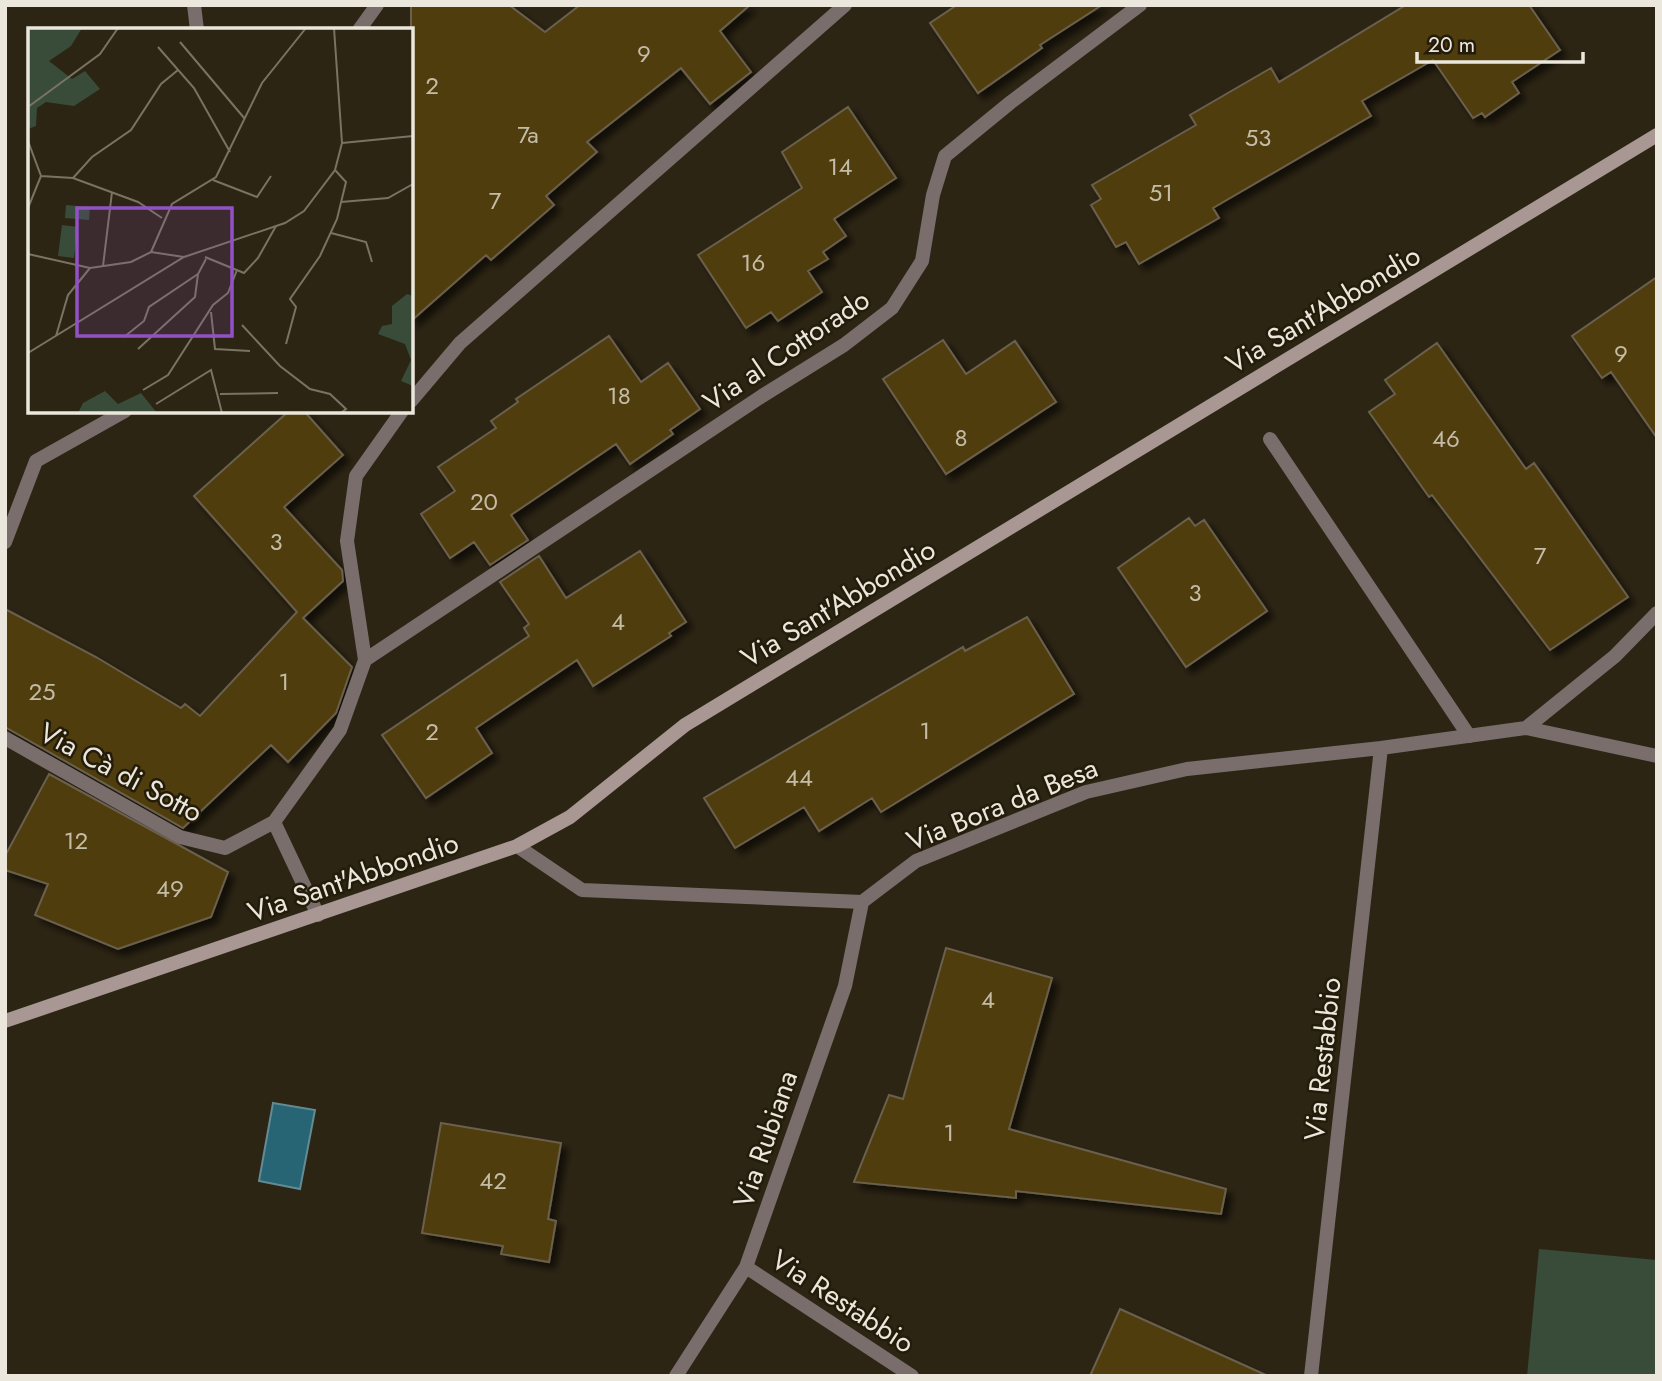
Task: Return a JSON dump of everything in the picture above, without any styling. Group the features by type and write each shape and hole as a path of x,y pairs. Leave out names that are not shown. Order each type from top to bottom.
{"street":[{"path":"194,5 197,28"},
{"path":"360,28 377,5"},
{"path":"413,399 460,343 845,5"},
{"name":"Via al Cottorado","path":"365,660 762,396 844,345 892,308 922,261 933,195 945,156 1011,102 1140,5"},
{"name":"Via Sant'Abbondio","path":"5,1021 517,846 570,817 685,725 1657,135"},
{"path":"5,542 36,461 121,413"},
{"path":"318,915 274,822 340,730 365,660 347,541 356,476 401,413"},
{"path":"1270,439 1469,736"},
{"path":"1526,727 1631,641 1657,613"},
{"name":"Via Bora da Besa","path":"862,902 916,861 1086,792 1187,769 1381,748 1526,727 1657,757"},
{"name":"Via Cà di Sotto","path":"5,738 180,837 225,848 274,822"},
{"name":"Via Restabbio","path":"1311,1376 1381,748"},
{"path":"517,846 582,890 862,902"},
{"name":"Via Rubiana","path":"676,1376 746,1267 845,986 862,902"},
{"name":"Via Restabbio","path":"746,1267 912,1376"}],"green space":[{"path":"1539,1249 1657,1260 1657,1376 1527,1376"}],"water":[{"path":"273,1103 315,1110 300,1189 259,1181"}],"building":[{"path":"411,5 509,5 545,32 580,5 750,5 720,31 751,72 710,104 681,68 587,142 597,152 546,196 554,205 491,260 486,255 413,319"},
{"path":"957,5 1102,5 1040,45 1042,48 978,93 930,23"},
{"path":"1406,5 1529,5 1560,50 1512,82 1519,93 1485,117 1482,113 1473,118 1433,60 1362,101 1371,116 1213,208 1219,218 1139,264 1126,242 1116,247 1091,205 1101,199 1092,185 1196,125 1190,115 1271,68 1279,82"},
{"path":"848,107 896,178 834,219 846,236 823,252 828,259 808,271 822,292 778,321 771,312 746,328 698,255 802,188 782,152"},
{"path":"1657,277 1657,438 1611,372 1602,378 1572,336"},
{"path":"609,336 641,382 668,363 700,409 670,430 673,434 630,464 616,444 511,515 528,540 490,565 474,542 450,558 421,514 455,491 438,467 496,428 491,421 518,402 516,399"},
{"path":"943,340 966,374 1015,341 1056,402 946,474 883,379"},
{"path":"1437,343 1526,469 1534,463 1628,597 1550,650 1432,495 1429,497 1369,412 1395,394 1385,380"},
{"path":"287,413 306,413 343,455 284,507 342,570 343,581 303,618 352,667 336,713 288,762 271,745 183,828 5,727 5,609 96,657 181,708 185,704 200,716 297,612 194,496"},
{"path":"1189,518 1195,526 1204,520 1267,611 1186,667 1118,568"},
{"path":"640,551 686,622 669,633 671,636 593,686 577,660 476,728 492,753 426,798 382,735 529,636 524,628 529,624 500,582 539,556 566,598"},
{"path":"1027,617 1074,694 881,812 872,798 819,831 804,807 735,848 704,798 963,647 965,651"},
{"path":"49,774 228,872 211,917 118,949 35,915 48,884 5,870 5,856"},
{"path":"946,948 1052,978 1009,1129 1226,1189 1221,1214 1016,1191 1016,1198 854,1182 889,1095 903,1099"},
{"path":"441,1123 561,1143 548,1219 556,1221 549,1262 501,1254 503,1246 422,1233"},
{"path":"1120,1309 1268,1376 1090,1376"}]}
